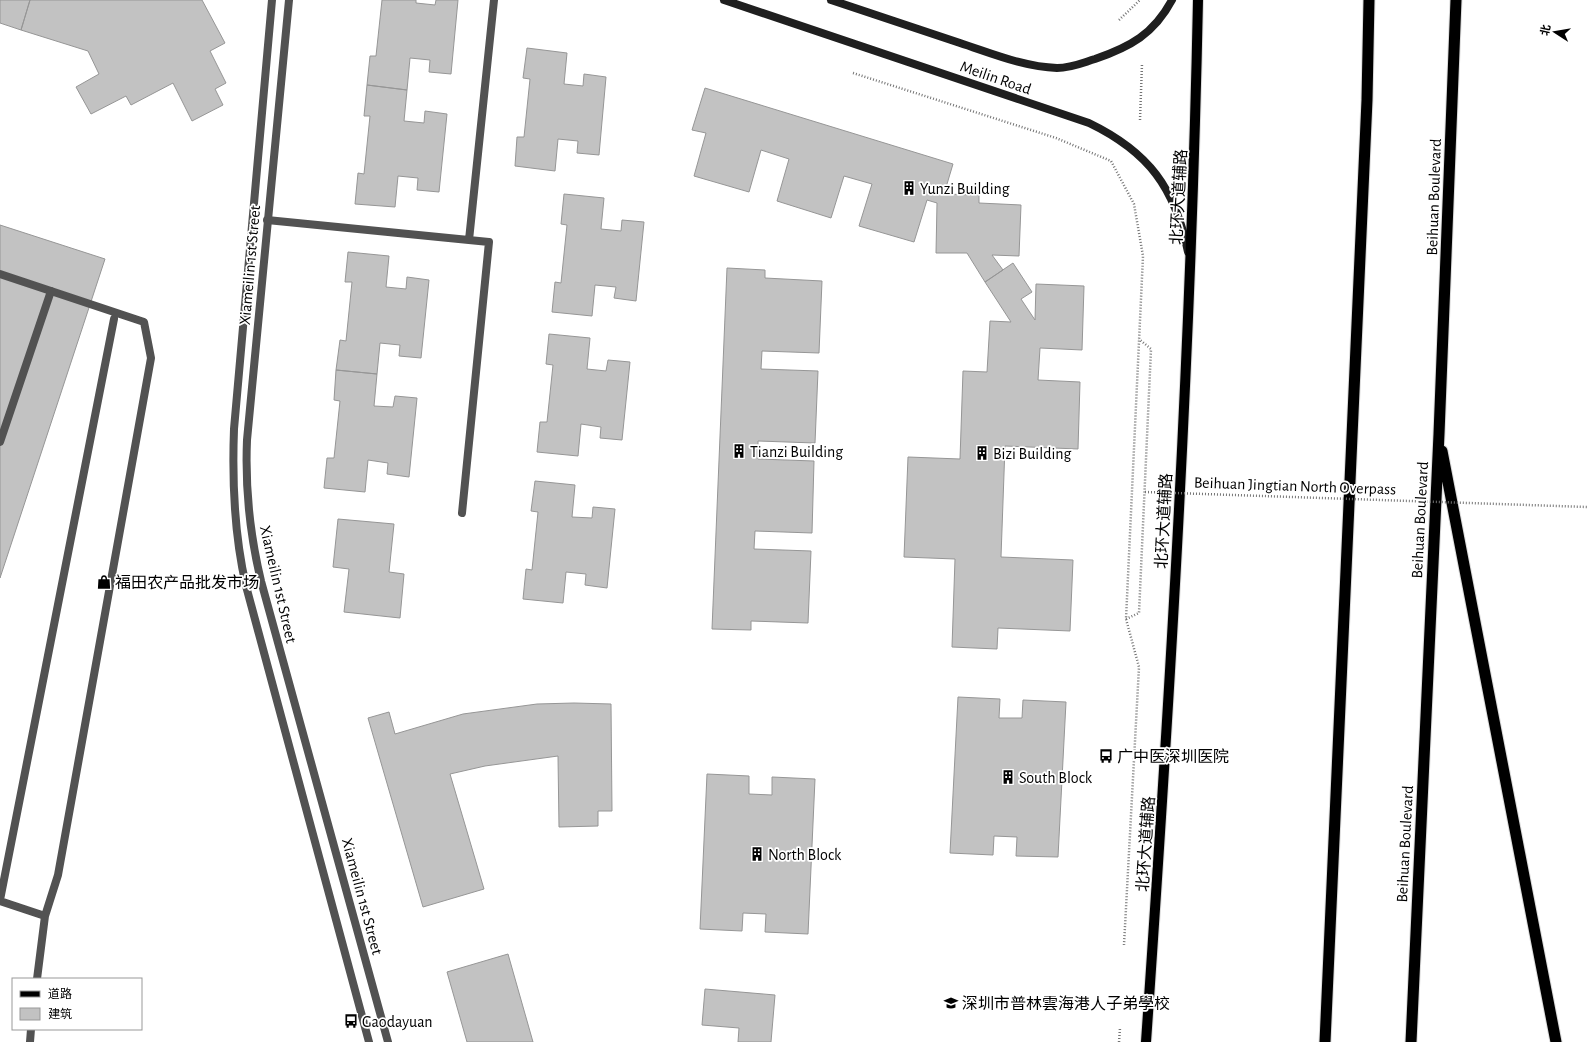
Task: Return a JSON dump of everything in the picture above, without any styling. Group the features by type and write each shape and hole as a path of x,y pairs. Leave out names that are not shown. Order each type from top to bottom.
{"highway":[{"path":"1325,1042 1366,108 1369,0"},
{"name":"Beihuan Boulevard","path":"1411,1042 1439,434 1456,0"},
{"path":"1439,434 1556,1042"}],"main road":[{"name":"Meilin Road","path":"724,0 1082,121 1109,132 1150,165 1170,194 1183,228 1190,261"},
{"name":"Meilin Road","path":"831,0 995,55 1035,65 1059,68 1072,67 1120,50 1132,44 1152,28 1172,0"},
{"name":"北环大道辅路","path":"1146,1042 1170,697 1190,261 1198,0"}],"street":[{"name":"Xiameilin 1st Street","path":"272,0 235,422 233,491 235,525 246,586 369,1042"},
{"name":"Xiameilin 1st Street","path":"288,0 247,440 247,492 251,529 261,581 388,1042"},
{"path":"469,240 494,0"},
{"path":"267,220 489,242 462,513"},
{"path":"0,274 144,322 151,358 58,875 45,916 37,978"},
{"path":"0,442 51,291"},
{"path":"45,916 0,900 114,319"},
{"path":"30,1042 31,1030"}],"path":[{"path":"1119,20 1140,0"},
{"path":"1140,120 1142,64"},
{"path":"853,73 1056,138 1111,161 1134,204 1143,256 1126,619 1139,667 1124,945"},
{"path":"1126,619 1139,613 1145,492 1151,349 1139,339"},
{"name":"Beihuan Jingtian North Overpass","path":"1145,492 1587,507"},
{"path":"1119,1042 1120,1028"}],"building":[{"path":"0,0 30,0 21,30 0,23"},
{"path":"30,0 202,0 225,43 210,51 226,83 215,89 223,105 192,121 173,83 131,105 126,96 91,114 76,87 99,74 88,51 21,30"},
{"path":"382,0 416,0 416,3 435,5 436,0 458,0 451,74 429,72 430,60 410,58 407,90 367,85 370,56 376,56"},
{"path":"527,48 567,53 564,84 583,86 584,74 606,77 599,155 577,153 578,141 558,139 555,171 515,166 517,137 524,137 530,79 523,78"},
{"path":"367,85 407,90 404,121 424,123 425,111 447,114 439,192 417,190 418,178 398,176 395,207 355,204 358,173 364,174 370,116 364,116"},
{"name":"Yunzi Building","path":"705,88 953,164 944,194 979,195 979,203 1021,205 1019,256 992,255 1003,270 985,282 967,253 936,253 937,203 927,200 914,242 859,226 872,184 844,176 831,218 777,201 789,159 761,150 749,192 694,176 706,133 692,130"},
{"path":"564,194 604,198 601,229 621,231 622,220 644,222 636,301 614,298 616,287 595,285 592,316 552,312 555,282 561,283 567,225 561,224"},
{"path":"0,225 105,259 0,578"},
{"path":"348,252 389,256 386,287 406,289 407,277 429,280 421,358 399,356 400,345 380,343 377,374 336,370 340,340 346,341 352,282 345,282"},
{"name":"Bizi Building","path":"1013,263 1032,292 1021,299 1035,320 1036,284 1084,286 1082,350 1040,348 1038,380 1080,382 1078,449 1005,446 1001,557 1073,560 1070,631 998,628 997,649 952,647 955,559 904,557 908,457 960,459 963,371 987,372 990,321 1011,322 985,282"},
{"name":"Tianzi Building","path":"727,268 765,270 765,278 822,281 819,353 762,351 761,369 818,371 815,443 758,441 758,459 814,461 812,533 755,531 754,549 811,551 808,623 751,621 751,630 712,629"},
{"path":"549,334 590,338 587,369 606,371 608,360 630,362 622,440 600,438 601,427 581,424 578,456 537,452 540,422 547,422 553,365 546,364"},
{"path":"336,370 377,374 374,406 393,407 395,396 417,398 409,477 387,474 388,463 368,460 365,492 324,488 327,458 334,458 340,401 334,400"},
{"path":"535,481 575,485 572,517 592,518 593,507 615,509 607,588 585,585 586,574 566,572 563,603 523,599 526,569 532,570 538,512 531,511"},
{"path":"338,519 394,524 389,572 404,574 400,618 344,612 349,569 333,567"},
{"name":"South Block","path":"958,697 1000,699 999,718 1022,718 1023,700 1066,702 1058,857 1016,856 1017,837 994,836 993,855 950,853"},
{"path":"537,704 611,704 612,811 598,811 598,826 559,827 558,756 485,766 450,774 484,889 423,907 368,718 389,712 395,734 463,714"},
{"name":"North Block","path":"707,774 749,776 749,794 772,795 772,777 815,779 808,934 765,932 766,914 743,913 742,931 700,929"},
{"path":"508,954 533,1042 467,1042 447,972"},
{"path":"705,989 775,995 771,1042 738,1042 739,1028 702,1025"}],"place":[{"name":"Yunzi Building","path":"909,188"},
{"name":"Tianzi Building","path":"739,451"},
{"name":"Bizi Building","path":"982,453"},
{"name":"福田农产品批发市场","path":"104,582"},
{"name":"广中医深圳医院","path":"1106,756"},
{"name":"South Block","path":"1008,777"},
{"name":"North Block","path":"757,854"},
{"name":"深圳市普林雲海港人子弟學校","path":"951,1003"},
{"name":"Gaodayuan","path":"351,1021"}]}
